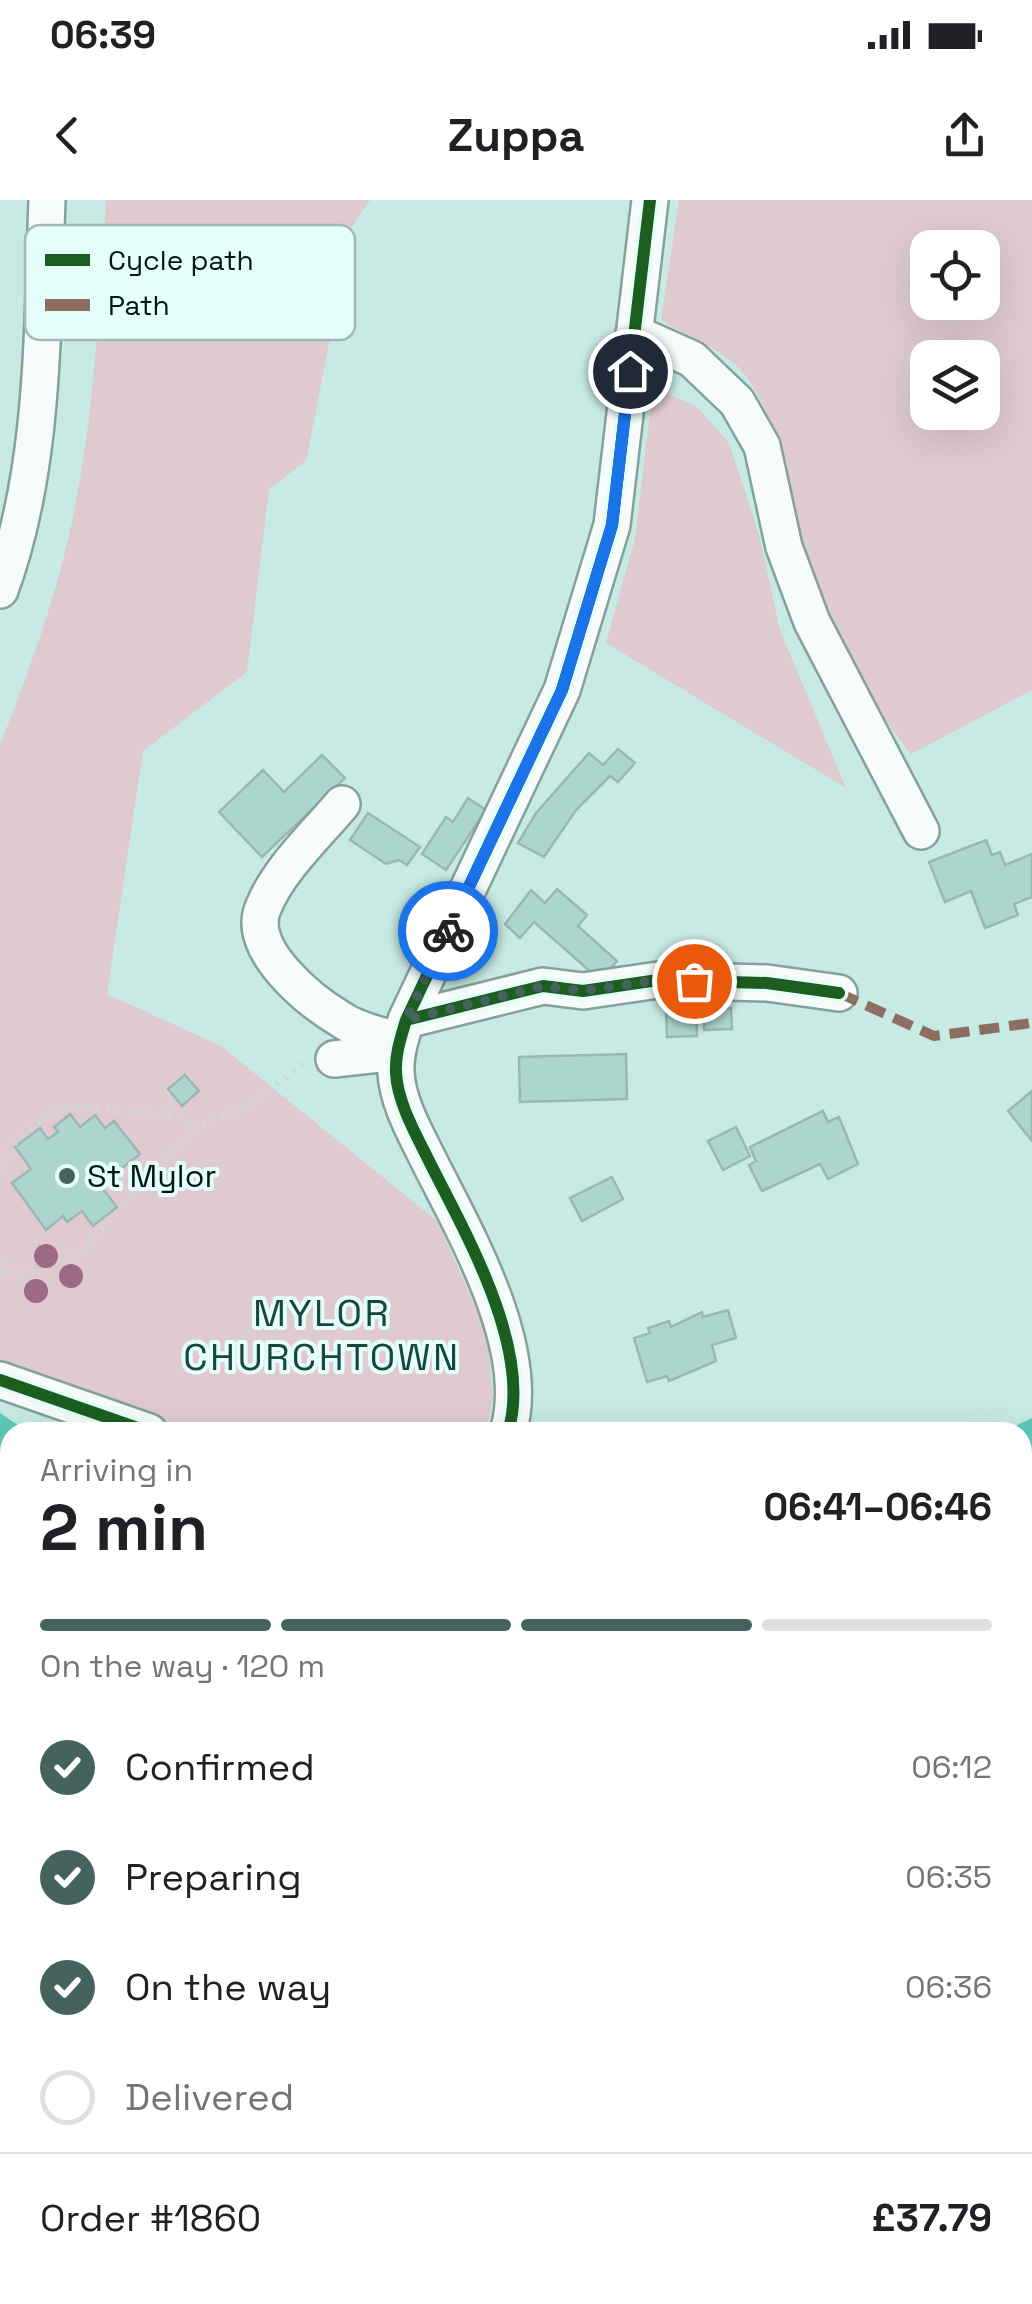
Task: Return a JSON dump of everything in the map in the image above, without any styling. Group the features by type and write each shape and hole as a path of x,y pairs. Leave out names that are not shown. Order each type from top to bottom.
{"street":[{"path":"47,225 48,200"},
{"path":"508,1422 511,1363 496,1306 414,1129 396,1076 401,1037 562,690 612,525 650,200"},
{"path":"634,333 692,359 737,402 762,446 784,547 812,622 921,831"},
{"path":"0,590 18,540 26,496 41,340"},
{"path":"342,804 263,907 258,929 272,958 324,1008 344,1022 401,1037"},
{"path":"334,1059 543,986 583,991 658,980 767,982 838,992"},
{"path":"0,1380 120,1422"}],"path":[{"path":"0,1258 1,1272 29,1274 78,1254 197,1128 254,1102 303,1064 334,1059"},
{"path":"168,1114 174,1099"},
{"path":"0,1172 16,1143 48,1115 78,1106 168,1114 185,1118 197,1128"}],"shaded area":[{"path":"106,200 370,200 353,225 104,225"},
{"path":"679,200 1032,200 1032,690 911,754 861,681 821,603 792,524 777,450 762,403 750,381 733,363 661,320"},
{"path":"96,340 330,340 306,461 269,489 247,672 143,751 107,994 221,1046 437,1221 487,1332 493,1397 488,1422 165,1422 0,1368 0,745 60,571 74,512"},
{"path":"653,387 697,407 729,443 760,538 780,630 846,788 606,643 635,539"}],"building":[{"path":"618,749 635,763 618,782 610,776 576,810 544,857 518,843 536,813 589,753 603,765"},
{"path":"322,755 345,778 262,857 219,812 263,770 284,792"},
{"path":"468,798 486,810 446,870 422,854 446,817 453,822"},
{"path":"368,813 420,847 407,865 399,860 386,864 350,840"},
{"path":"986,840 992,855 1000,852 1005,865 1032,854 1032,897 1014,904 1018,915 985,928 971,891 945,902 929,862"},
{"path":"557,889 587,915 578,926 617,961 600,980 534,922 520,938 505,924 531,890 545,903"},
{"path":"696,1008 697,1036 667,1037 666,1009"},
{"path":"731,1008 732,1029 704,1030 704,1009"},
{"path":"626,1054 627,1099 520,1102 519,1057"},
{"path":"185,1075 199,1091 182,1106 168,1089"},
{"path":"1032,1091 1032,1141 1008,1111"},
{"path":"823,1111 828,1122 839,1117 858,1164 828,1179 820,1164 762,1191 749,1165 756,1161 750,1147"},
{"name":"St Mylor","path":"70,1114 80,1127 95,1115 105,1128 114,1121 140,1154 100,1185 117,1207 93,1226 82,1211 67,1222 63,1216 46,1230 12,1183 31,1169 15,1147 40,1128 48,1139 58,1132 54,1127"},
{"path":"736,1127 750,1156 723,1170 708,1141"},
{"path":"612,1177 623,1199 582,1221 570,1198"},
{"path":"728,1310 736,1338 712,1345 716,1361 669,1381 667,1376 647,1382 634,1338 669,1321 671,1327 702,1312 703,1317"}],"marked path":[{"path":"839,993 934,1036 1032,1023"}],"cycle path":[{"path":"510,1422 512,1366 504,1331 478,1259 404,1108 397,1084 396,1059 406,1020 562,690 612,525 650,200"},
{"path":"406,1020 543,986 583,991 658,980 767,983 839,993"},
{"path":"0,1380 120,1422"}],"way so far":[{"path":"448,931 406,1020 543,986 583,991 658,980 694,981"}],"place":[{"name":"St Mylor","path":"67,1176"}],"district":[{"name":"MYLOR CHURCHTOWN","path":"322,1335"}],"route":[{"path":"448,931 562,690 612,525 630,371"}]}
